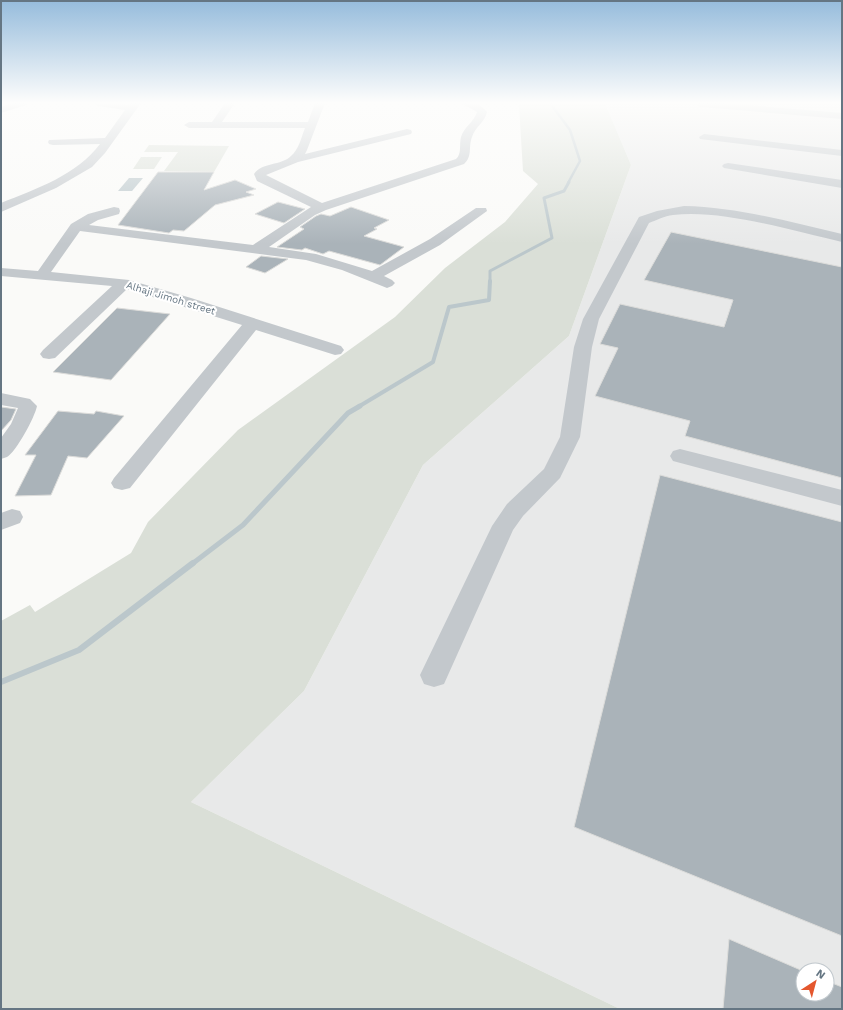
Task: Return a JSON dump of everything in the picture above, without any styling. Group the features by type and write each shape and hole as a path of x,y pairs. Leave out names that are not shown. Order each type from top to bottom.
{"street":[{"path":"1,208 10,199 52,185 86,166 101,150"},
{"path":"294,160 302,150"},
{"path":"321,207 261,178 260,174 264,171 294,160 333,150"},
{"path":"258,249 310,212 321,207 453,165 463,160 466,154 465,150"},
{"path":"817,150 842,153"},
{"path":"728,166 842,184"},
{"path":"434,675 503,526 514,510 539,488 553,473 570,437 583,347 591,319 644,220 670,211 687,209 710,211 784,224 842,238"},
{"path":"42,275 76,227 93,217 114,211"},
{"path":"373,276 435,242 481,211"},
{"path":"76,227 306,256 328,261 373,276 387,283"},
{"name":"Alhaji Jimoh street","path":"1,272 124,283 185,301 335,350"},
{"path":"49,354 124,283"},
{"path":"122,483 252,324"},
{"path":"1,399 23,403 28,406 20,424 1,452"},
{"path":"680,456 842,498"}],"shaded area":[{"path":"145,150 227,150 214,172 164,171 178,152 144,152"},
{"path":"522,150 625,150 631,165 569,336 423,465 304,691 191,802 620,1009 1,1009 1,621 30,605 35,612 131,553 148,522 238,430 395,317 445,268 505,222 538,184 523,171"},
{"path":"625,150 842,150 842,1009 620,1009 191,802 304,691 423,465 569,336 631,165"},
{"path":"141,157 162,157 154,169 133,169"},
{"path":"129,178 143,178 132,191 118,191"}],"building":[{"path":"158,172 214,172 204,190 235,180 256,189 246,192 254,195 215,205 184,231 173,230 169,233 118,225"},
{"path":"278,202 305,209 284,223 255,214"},
{"path":"351,207 389,220 374,228 377,229 364,236 404,247 380,265 329,251 323,254 305,248 302,250 277,247 304,229 300,227 316,216 321,214 330,216"},
{"path":"671,232 842,267 842,478 685,436 690,421 595,396 618,348 600,344 620,304 724,327 733,300 644,280"},
{"path":"261,256 288,259 265,273 246,267"},
{"path":"117,308 170,314 111,380 53,372"},
{"path":"1,407 16,409 11,420 1,431"},
{"path":"58,411 94,414 96,411 124,416 87,458 68,456 51,495 15,496 36,455 25,455"},
{"path":"660,475 842,522 842,936 574,827"},
{"path":"729,939 795,968 795,1002 835,1002 835,984 842,987 842,1009 723,1009"}],"waterway":[{"path":"568,183 580,161 576,150"},
{"path":"490,281 490,271 552,238 544,198 564,191 569,182"},
{"path":"358,407 433,362 449,307 489,300 490,281"},
{"path":"192,564 243,525 348,413 360,406"},
{"path":"1,682 79,650 193,563"}]}
